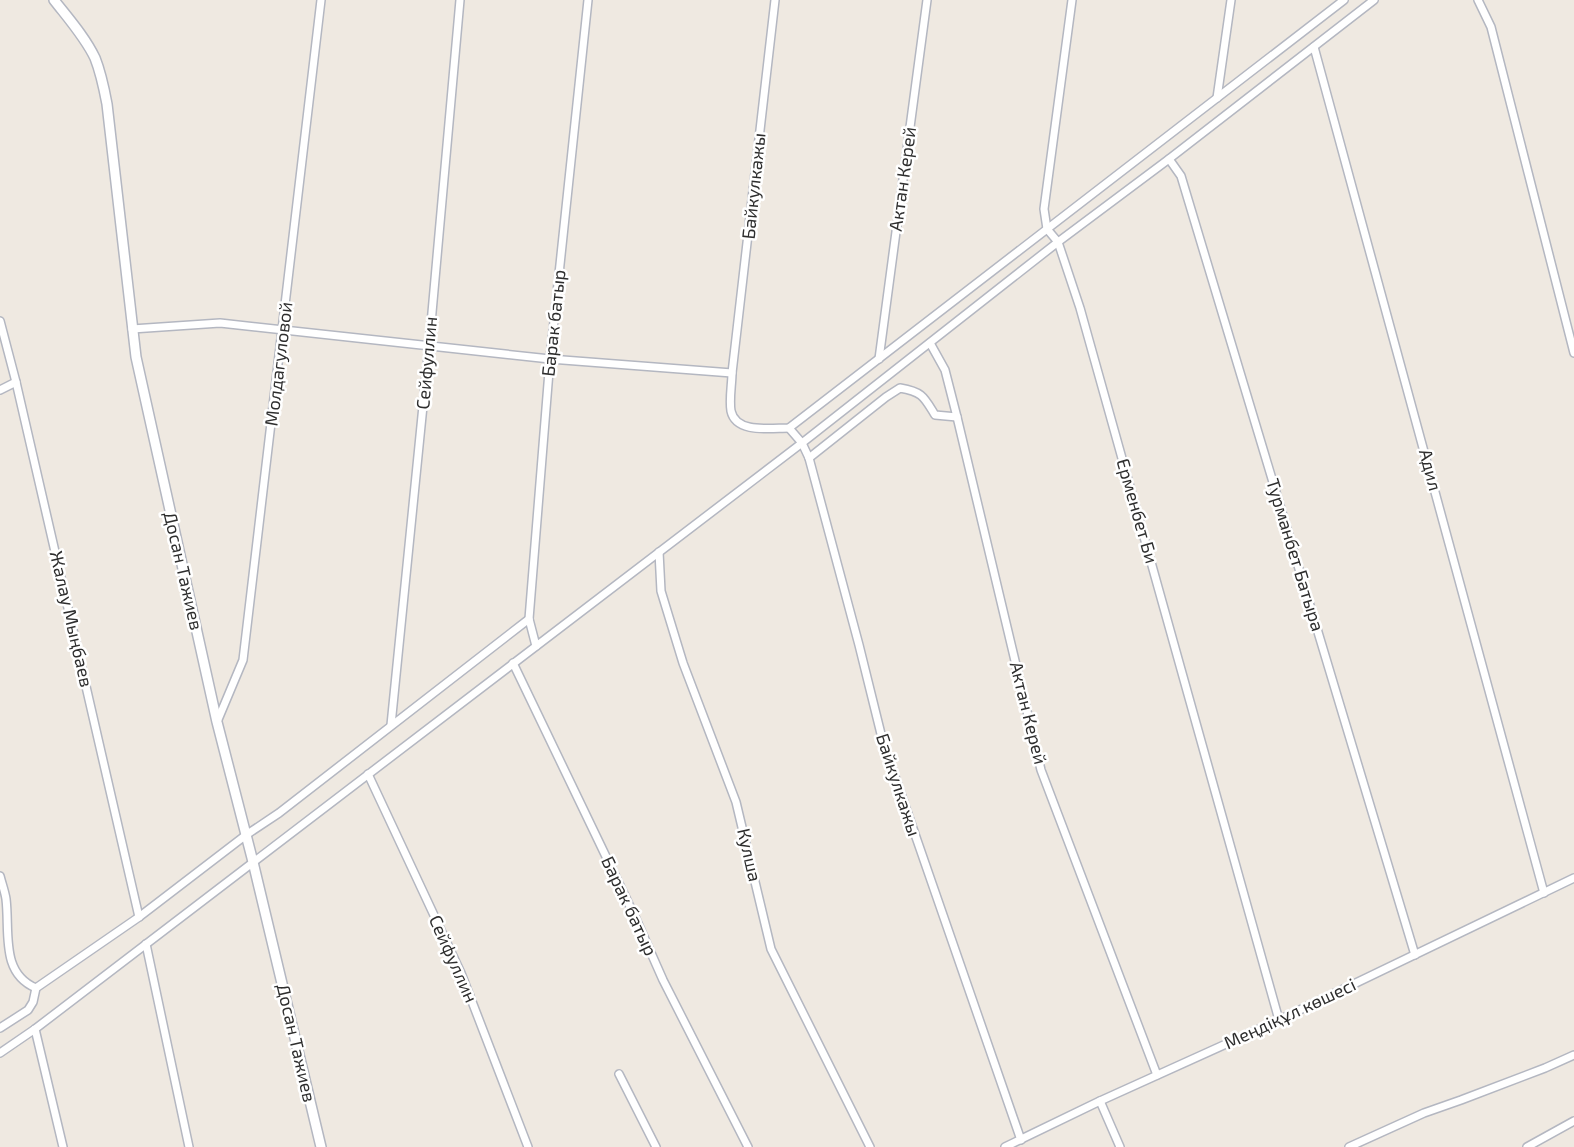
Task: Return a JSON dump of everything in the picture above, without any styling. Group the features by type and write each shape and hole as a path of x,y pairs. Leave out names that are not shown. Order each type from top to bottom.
{"street":[{"name":"Досан Тажиев","path":"54,0 82,36 101,73 107,104 136,357 217,722 321,1147"},
{"name":"Молдагуловой","path":"217,722 243,660 321,0"},
{"name":"Сейфуллин","path":"391,725 429,346 460,0"},
{"name":"Барак батыр","path":"536,646 529,619 550,358 588,0"},
{"name":"Байкулкажы","path":"775,0 732,373 731,411 736,420 749,428 789,428 802,443 809,458 883,742 1021,1140"},
{"name":"Актан Керей","path":"879,359 927,0"},
{"path":"1047,229 1044,209 1072,0"},
{"path":"1217,98 1231,0"},
{"path":"789,428 1344,0"},
{"path":"0,1053 35,1029 802,443 1374,0"},
{"path":"1478,0 1491,27 1574,353"},
{"name":"Адил","path":"1314,47 1544,893"},
{"name":"Турманбет Батыра","path":"1169,159 1181,176 1415,955"},
{"name":"Ерменбет Би","path":"1047,229 1059,242 1080,308 1279,1020"},
{"name":"Жалау Мыңбаев","path":"0,321 139,917"},
{"path":"132,329 220,323 550,358 732,373"},
{"name":"Актан Керей","path":"930,343 945,370 1041,770 1157,1075"},
{"path":"0,390 16,382"},
{"path":"809,458 900,388 913,391 926,399 935,415 957,417"},
{"name":"Кулша","path":"659,552 661,591 683,663 736,802 771,949 870,1147"},
{"path":"0,1028 28,1010 33,1002 36,988 139,917 246,835 279,813 529,619"},
{"name":"Барак батыр","path":"513,663 663,980 748,1147"},
{"name":"Сейфуллин","path":"369,774 461,973 528,1147"},
{"path":"0,876 11,964 26,984 36,988"},
{"name":"Меңдіқұл көшесі","path":"1005,1147 1279,1020 1574,878"},
{"path":"146,944 189,1147"},
{"path":"35,1029 63,1147"},
{"path":"1349,1147 1424,1113 1574,1055"},
{"path":"619,1074 656,1147"},
{"path":"1100,1101 1120,1147"},
{"path":"1527,1147 1574,1121"}]}
